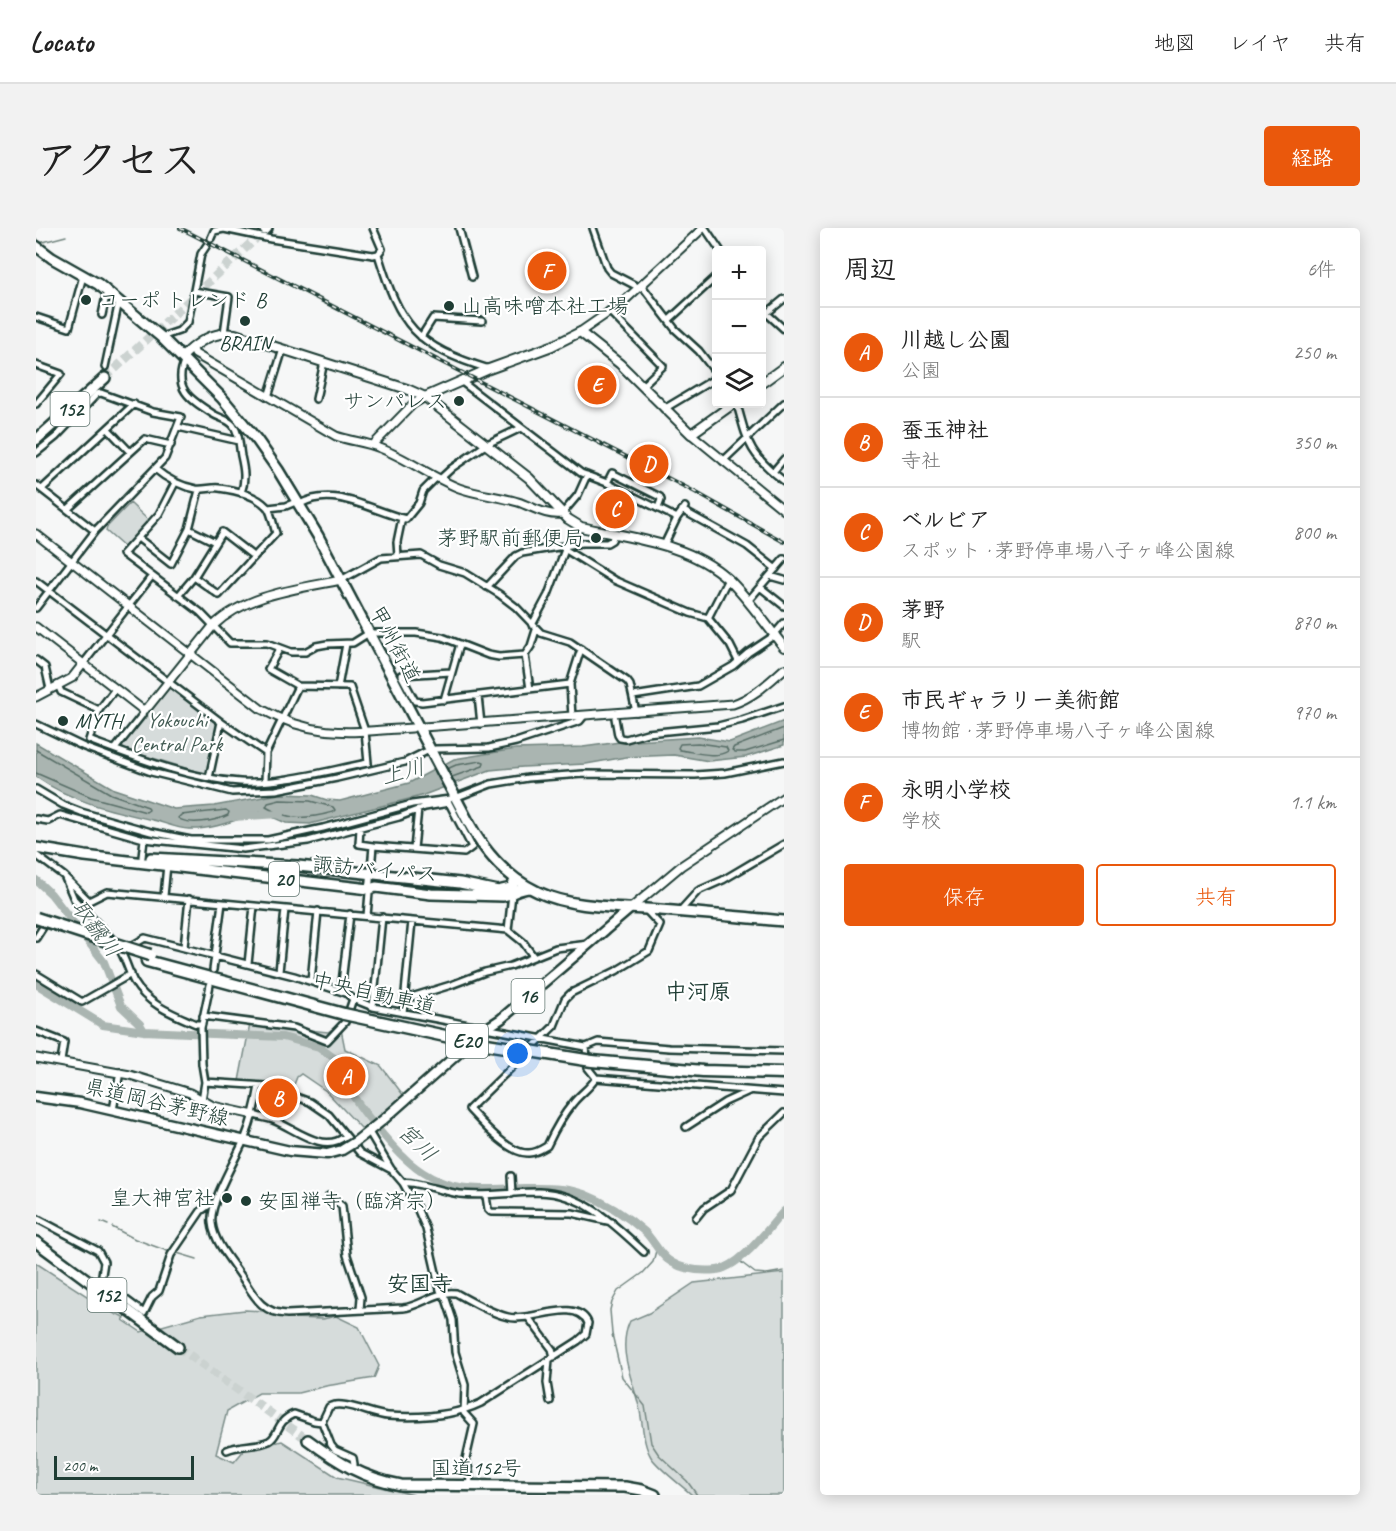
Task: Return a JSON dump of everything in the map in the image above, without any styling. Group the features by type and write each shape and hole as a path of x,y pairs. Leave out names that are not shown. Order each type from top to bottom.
{"highway":[{"name":"甲州街道","path":"36,246 119,300 184,358 257,440 299,503 455,797 483,847 497,863 530,888 565,900 784,921"},
{"name":"152","path":"36,440 105,378"},
{"name":"諏訪バイパス","path":"36,848 85,854 298,866 459,884 498,891 511,888 516,879"},
{"name":"諏訪バイパス","path":"36,848 369,889 376,887 431,894 503,896 522,888 530,888"},
{"name":"中央自動車道","path":"39,923 149,958 344,1011 516,1043 703,1071 784,1073"},
{"name":"中央自動車道","path":"590,1054 701,1065 784,1066"},
{"name":"152","path":"36,1242 178,1347"},
{"name":"国道152号","path":"308,1440 353,1470 371,1479 401,1485 625,1487 655,1495"}],"main road":[{"path":"425,397 489,369 552,346 580,332 612,357 691,434 728,408"},
{"path":"184,358 201,340 224,333 235,334 407,389 425,397 529,478 571,522 581,527 664,545 693,556 728,579 784,646"},
{"path":"766,380 784,367"},
{"name":"16","path":"488,1028 631,908"},
{"name":"県道岡谷茅野線","path":"36,1097 80,1103 290,1151 327,1154 342,1150 370,1131 488,1028"}],"street":[{"path":"207,228 214,231 224,229 346,251 378,254"},
{"path":"373,228 382,249 378,254"},
{"path":"459,228 472,277"},
{"path":"592,228 611,273 641,287 669,320 712,363"},
{"path":"580,332 641,287 704,228 717,246"},
{"path":"211,238 214,231"},
{"path":"161,337 176,333 185,326 201,254 207,245"},
{"path":"378,254 390,294 413,330 442,351 463,361 489,369"},
{"path":"36,317 69,328 83,276"},
{"path":"669,320 712,281"},
{"path":"102,315 107,291"},
{"path":"194,291 229,297 224,333"},
{"path":"766,311 784,299"},
{"path":"105,367 119,300"},
{"path":"609,311 663,366 642,386"},
{"path":"766,315 784,329"},
{"path":"421,337 434,318 482,321"},
{"path":"192,348 195,354 336,436 373,445 461,489 517,502 550,514 562,514 578,495 587,475"},
{"path":"268,397 283,349"},
{"path":"184,358 180,382 182,390 214,415 227,420 234,426 244,470 241,493"},
{"path":"316,399 324,362"},
{"path":"36,365 61,374 36,404"},
{"path":"664,409 712,381"},
{"path":"462,382 581,473 607,483 677,518"},
{"path":"36,453 56,437 97,394 101,393 153,412 181,417 165,458 95,531 36,608"},
{"path":"373,445 413,404 425,397"},
{"path":"723,461 784,403"},
{"path":"42,489 134,404"},
{"path":"735,408 757,458 784,481"},
{"path":"178,427 239,441"},
{"path":"268,508 286,506 321,496 362,503 406,519 419,503 423,490 487,444 521,428"},
{"path":"108,429 130,452"},
{"path":"691,434 784,510"},
{"path":"68,509 145,439 171,445"},
{"path":"772,472 784,459"},
{"path":"155,469 164,478 175,483 199,490 218,488 241,493 260,501 268,508 276,533 219,596 194,577"},
{"path":"607,483 612,473 660,497 662,500 658,508"},
{"path":"175,483 159,514 123,554 200,612 230,643 267,643 291,652 305,652 316,646 353,643 369,633 416,633 441,637 472,650 499,657 525,655"},
{"path":"36,485 95,531"},
{"path":"138,538 171,564 189,529 199,490"},
{"path":"664,545 684,508 740,542 776,569"},
{"path":"398,555 397,542 402,518"},
{"path":"189,529 214,542"},
{"path":"178,596 194,577 222,532 253,556"},
{"path":"36,534 261,709 281,720 327,732 412,728"},
{"path":"488,587 519,554 607,543 612,540 614,534"},
{"path":"566,548 614,580 690,613 708,618 730,645 738,661"},
{"path":"530,688 525,655 531,646 534,627 566,548"},
{"path":"115,749 142,715 143,710 149,706 190,653 213,626 234,609 266,597 341,580 375,560 398,555 421,555 439,565 465,573 488,587 516,607 534,627 570,642 627,681 636,713"},
{"path":"748,601 784,559"},
{"path":"36,698 72,678 152,576"},
{"path":"770,576 784,580"},
{"path":"708,618 728,579"},
{"path":"36,581 221,722 266,753"},
{"path":"760,587 784,606"},
{"path":"633,696 698,687 734,666 774,634 784,623"},
{"path":"36,627 143,710"},
{"path":"444,700 460,644"},
{"path":"338,687 346,645"},
{"path":"115,689 99,710 89,740 209,777 240,782 265,781 368,763 365,731 350,687 298,686 268,669 280,648"},
{"path":"572,717 570,684 581,649"},
{"path":"36,660 45,667 54,687 99,710"},
{"path":"423,727 733,704 746,700 784,669"},
{"path":"451,672 401,675 414,701 444,700 570,684"},
{"path":"265,781 266,753 298,686"},
{"path":"478,696 481,724"},
{"path":"615,718 618,735 626,739 647,733 718,726 784,705"},
{"path":"435,749 500,746 580,721 584,716"},
{"path":"209,777 221,722"},
{"path":"36,724 84,747 151,772 232,792 276,790 337,778 405,762 425,752"},
{"path":"36,789 63,805 81,812 152,832 191,840 268,840 412,804 455,797 492,784 528,778 583,774 696,775 725,773 784,761"},
{"path":"631,908 681,866 784,796"},
{"path":"36,819 48,821 60,815 144,839 243,849 290,845 360,828 418,809 449,803 472,847 465,853 359,844 360,828"},
{"path":"414,849 418,809"},
{"path":"142,857 144,839"},
{"path":"679,912 698,891 723,880 784,844"},
{"path":"367,916 374,846"},
{"path":"36,848 89,901 107,892 508,930 523,942 533,956"},
{"path":"164,896 166,865"},
{"path":"64,876 74,899 122,952 129,975 143,993 160,1007 202,1026"},
{"path":"508,930 512,894"},
{"path":"184,946 189,900"},
{"path":"213,970 222,903"},
{"path":"248,964 254,906"},
{"path":"279,972 285,909"},
{"path":"596,1078 570,1106 547,1146 529,1154 518,1152 502,1141 469,1110 554,1026 565,999 574,990 616,971 649,951 660,925 645,909"},
{"path":"311,981 318,911"},
{"path":"341,991 350,914"},
{"path":"373,1007 382,917"},
{"path":"403,1013 412,921"},
{"path":"36,938 39,923"},
{"path":"122,952 146,938 184,946 311,981 341,991 373,1007 539,1039 590,1054"},
{"path":"405,999 485,972 511,966 556,948 589,944"},
{"path":"36,975 82,1002 129,975"},
{"path":"202,1100 205,1082 201,1054 202,1026 210,985"},
{"path":"204,1016 294,1028 327,1041 345,1022 353,999"},
{"path":"36,1031 64,1042 61,1061"},
{"path":"784,1051 669,1048 598,1042 590,1054 588,1068 596,1078 784,1093"},
{"path":"668,1056 669,1048"},
{"path":"36,1058 120,1072 185,1091 213,1106 273,1120 300,1134 326,1143 341,1140 345,1136"},
{"path":"112,1110 120,1072"},
{"path":"666,1083 667,1075"},
{"path":"205,1082 259,1086 304,1099 320,1107 329,1115 360,1153 391,1169"},
{"path":"259,1086 254,1115 215,1204 212,1220 214,1233 264,1308 286,1314 412,1307 442,1293 456,1293 507,1317 528,1317 571,1311 586,1318 588,1329 583,1338 481,1403 464,1410 447,1414 390,1416 333,1404 325,1412 322,1422 335,1450 354,1461 353,1470"},
{"path":"687,1127 724,1102 750,1090"},
{"path":"696,1218 704,1209 731,1190 759,1137 784,1113"},
{"path":"370,1131 391,1169 403,1183 414,1202 426,1229 442,1293 454,1325 454,1352 465,1385 465,1416 474,1424 466,1460 470,1485"},
{"path":"511,1177 511,1193"},
{"path":"403,1183 409,1181 445,1192 486,1196 540,1192 562,1196 584,1204 604,1216 645,1252"},
{"path":"486,1196 488,1209 491,1212 572,1214 612,1222"},
{"path":"329,1197 342,1206 347,1255 361,1297 360,1310"},
{"path":"36,1218 98,1251 104,1262 101,1281 144,1313 152,1297 159,1291 171,1255 201,1211 212,1203 215,1204"},
{"path":"528,1317 552,1349 547,1383 550,1401"},
{"path":"227,1450 267,1442 272,1439 280,1423 294,1414 322,1422"}],"green space":[{"path":"130,503 147,519 147,523 124,547 106,531 107,527"},
{"name":"Yokouchi Central Park","path":"169,688 217,722 208,772 205,774 123,749 122,745"},
{"path":"160,861 296,869 363,879 363,886"},
{"path":"377,876 490,892 446,892 376,882"},
{"path":"250,1024 328,1032 338,1025 345,1049 381,1066 404,1096 369,1126 361,1128 326,1091 301,1074 297,1077 291,1092 239,1081"},
{"path":"36,1263 116,1315 125,1318 123,1320 141,1332 201,1315 245,1310 265,1311 291,1318 323,1319 336,1316 359,1327 379,1366 374,1378 298,1393 259,1393 227,1411 216,1454 234,1462 245,1449 282,1441 337,1477 414,1495 36,1495"},
{"path":"784,1273 784,1495 692,1495 659,1466 651,1457 646,1446 640,1411 625,1355 626,1332 630,1321 649,1313 694,1283"}],"water":[{"path":"784,721 784,745 746,757 709,761 674,755 626,757 586,764 490,770 421,796 310,824 286,823 261,812 216,826 198,829 181,828 79,800 36,777 36,743 114,789 174,809 214,806 279,794 312,795 340,801 409,783 454,759 516,749 583,747 698,737 730,742"}],"waterway":[{"path":"39,243 66,236"},
{"name":"上川","path":"233,817 280,814"},
{"name":"取飜川","path":"36,880 51,894 104,962 121,1006 144,1031"},
{"name":"宮川","path":"36,984 103,1025 144,1031 283,1037 319,1047 345,1066 347,1083 365,1113 400,1154 416,1168 446,1184 463,1187 481,1189 555,1188 584,1194 631,1221 650,1237 667,1259 680,1266 702,1270 717,1270 726,1267 754,1246 784,1211"},
{"path":"101,1222 108,1225"},
{"path":"112,1227 135,1239 170,1252"},
{"path":"657,1247 653,1262 643,1273 618,1291 612,1302 610,1310 612,1334 622,1377 645,1406 651,1443 659,1455 687,1481 697,1495"},
{"path":"177,1253 197,1259"},
{"path":"738,1260 755,1273 767,1274 784,1271"}],"tunnel":[{"path":"105,378 263,232"},
{"path":"667,1075 668,1056"},
{"path":"178,1347 308,1440"}],"railway":[{"path":"180,228 695,492 784,542"}],"place":[{"name":"永明小学校","path":"547,271"},
{"name":"コーポ トレンド B","path":"86,300"},
{"name":"山高味噌本社工場","path":"449,306"},
{"name":"BRAIN","path":"245,321"},
{"name":"市民ギャラリー美術館","path":"597,385"},
{"name":"サンパレス","path":"459,401"},
{"name":"茅野","path":"649,464"},
{"name":"ベルビア","path":"615,509"},
{"name":"茅野駅前郵便局","path":"596,538"},
{"name":"MYTH","path":"63,721"},
{"name":"川越し公園","path":"346,1076"},
{"name":"蚕玉神社","path":"278,1098"},
{"name":"皇大神宮社","path":"227,1198"},
{"name":"安国禅寺（臨済宗）","path":"246,1201"}],"district":[{"name":"中河原","path":"698,991"},
{"name":"安国寺","path":"420,1283"}]}
